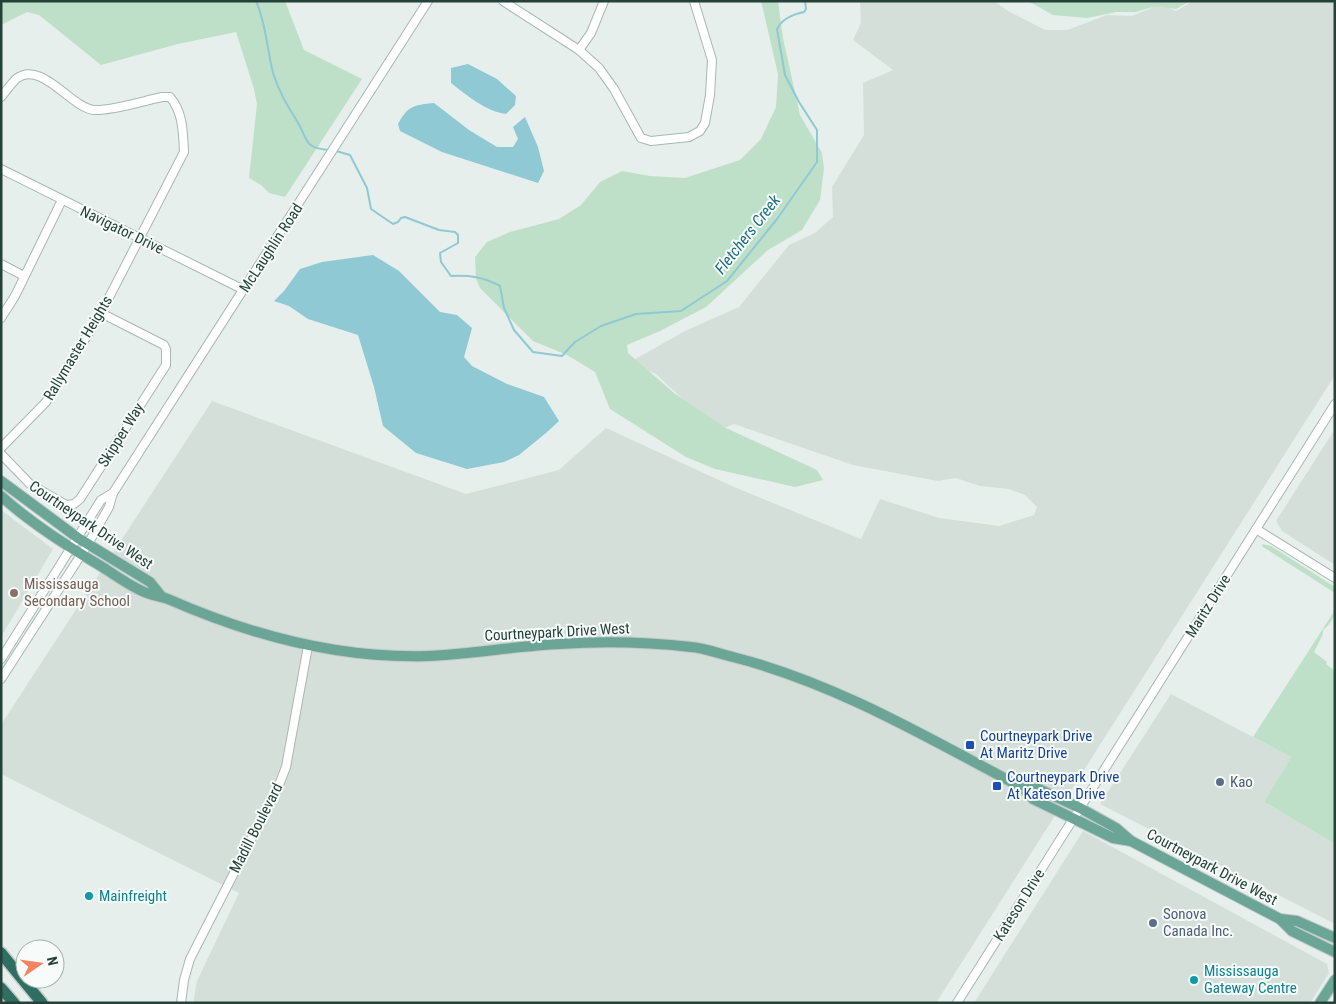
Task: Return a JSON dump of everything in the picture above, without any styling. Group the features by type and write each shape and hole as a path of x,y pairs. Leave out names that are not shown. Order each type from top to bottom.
{"highway":[{"path":"1,953 15,967"},
{"path":"1,953 42,1003"},
{"path":"1,988 14,1003"},
{"path":"36,989 49,1003"}],"main road":[{"name":"Courtneypark Drive West","path":"1,481 78,538 150,582 162,597"},
{"name":"Courtneypark Drive West","path":"1,496 13,507 71,548 144,592 162,597 211,618 308,646 378,655 429,656 558,644 630,642 694,647 754,662 798,677 844,697 1023,788 1033,799 1113,838 1131,841"},
{"name":"Courtneypark Drive West","path":"1023,788 1039,788 1080,808 1116,828 1131,841 1280,919 1292,931 1335,952"},
{"name":"Courtneypark Drive West","path":"1280,919 1297,921 1335,938"},
{"path":"1320,1003 1335,980"}],"street":[{"name":"McLaughlin Road","path":"1,679 82,554 110,507 113,493 428,1"},
{"path":"503,1 579,50 600,68 641,138 652,141 689,137 700,131 705,123 710,95 712,60 694,1"},
{"path":"579,50 591,33 604,1"},
{"name":"Rallymaster Heights","path":"1,97 17,79 25,75 34,75 46,79 83,106 92,110 170,97 176,105 182,124 184,152 101,313 46,402 1,448"},
{"name":"Navigator Drive","path":"1,169 244,290"},
{"path":"1,318 15,296 62,200"},
{"path":"1,264 24,276"},
{"name":"Skipper Way","path":"1,454 30,484 66,505 74,504 80,499 166,365 166,349 164,346 101,313"},
{"name":"Maritz Drive","path":"1080,808 1335,404"},
{"name":"McLaughlin Road","path":"1,659 101,500 113,493"},
{"path":"1256,529 1335,578"},
{"name":"Madill Boulevard","path":"181,1003 184,980 190,959 279,785 286,767 308,646"},
{"name":"Kateson Drive","path":"957,1003 1080,808"}],"shaded area":[{"path":"860,1 994,1 1008,11 1045,30 1067,30 1107,15 1132,16 1161,4 1176,11 1193,1 1335,1 1335,375 936,1003 193,1003 197,981 239,893 1,774 1,727 212,401 466,494 559,470 606,428 734,487 861,539 880,499 939,518 999,526 1034,515 1037,507 1025,495 1009,489 980,486 956,478 938,481 853,465 734,424 717,431 656,374 630,362 685,331 739,307 789,245 815,233 833,217 832,187 864,135 863,83 893,70 853,40 861,23"},
{"path":"1335,429 1335,565 1282,531 1276,521"},
{"name":"Mississauga Secondary School","path":"1,510 53,549 1,637"},
{"path":"1171,694 1291,757 1264,802 1335,844 1335,924 1100,804"},
{"path":"1083,831 1327,964 1329,973 1310,1003 974,1003"}],"green space":[{"path":"1,1 285,1 304,50 362,79 285,197 269,193 261,185 249,178 257,104 236,32 178,44 101,65 39,15 27,12 1,25"},
{"path":"761,1 778,1 783,38 800,115 822,153 824,168 820,200 802,230 768,250 706,307 660,331 627,345 628,353 674,393 726,428 817,470 823,480 795,487 715,469 686,457 610,409 595,372 567,355 533,341 480,288 476,279 475,257 487,242 510,232 559,219 581,205 600,182 622,171 650,176 685,178 740,160 761,139 776,107 778,74"},
{"path":"1028,1 1190,1 1176,9 1157,6 1135,12 1116,12 1087,18 1053,15"},
{"path":"1262,544 1271,546 1335,587 1335,593 1263,547"},
{"path":"1335,610 1333,619 1323,630 1323,634 1314,652 1335,671 1335,844 1264,802 1291,757 1253,737"}],"water":[{"path":"468,64 497,79 516,96 515,105 506,114 491,110 470,98 451,83 451,68"},
{"path":"434,103 469,130 497,147 513,147 518,139 513,127 525,117 538,147 544,171 538,183 442,152 400,131 398,124 405,113 413,107"},
{"path":"373,255 399,271 440,312 457,315 472,328 464,357 472,366 507,384 544,397 559,421 519,455 504,462 467,469 416,453 383,426 374,387 358,335 308,319 289,306 274,301 300,269 322,262"}],"waterway":[{"name":"Fletchers Creek","path":"256,1 264,27 273,73 281,92 310,145 328,150"},
{"name":"Fletchers Creek","path":"336,151 350,155 367,188 371,209 393,224 405,217 439,230 455,232 458,235 458,243 440,253 441,262 451,276 476,277 500,286 504,308 514,330 533,352 562,356 575,342 601,326 636,314 681,311 727,281 777,219 817,162 817,130 785,75 777,29 789,17 804,12 806,9 805,1"}],"place":[{"name":"Mississauga Secondary School","path":"14,593"},
{"name":"Courtneypark Drive At Maritz Drive","path":"970,745"},
{"name":"Kao","path":"1220,782"},
{"name":"Courtneypark Drive At Kateson Drive","path":"997,786"},
{"name":"Mainfreight","path":"89,896"},
{"name":"Sonova Canada Inc.","path":"1153,923"},
{"name":"Mississauga Gateway Centre","path":"1194,980"}]}
